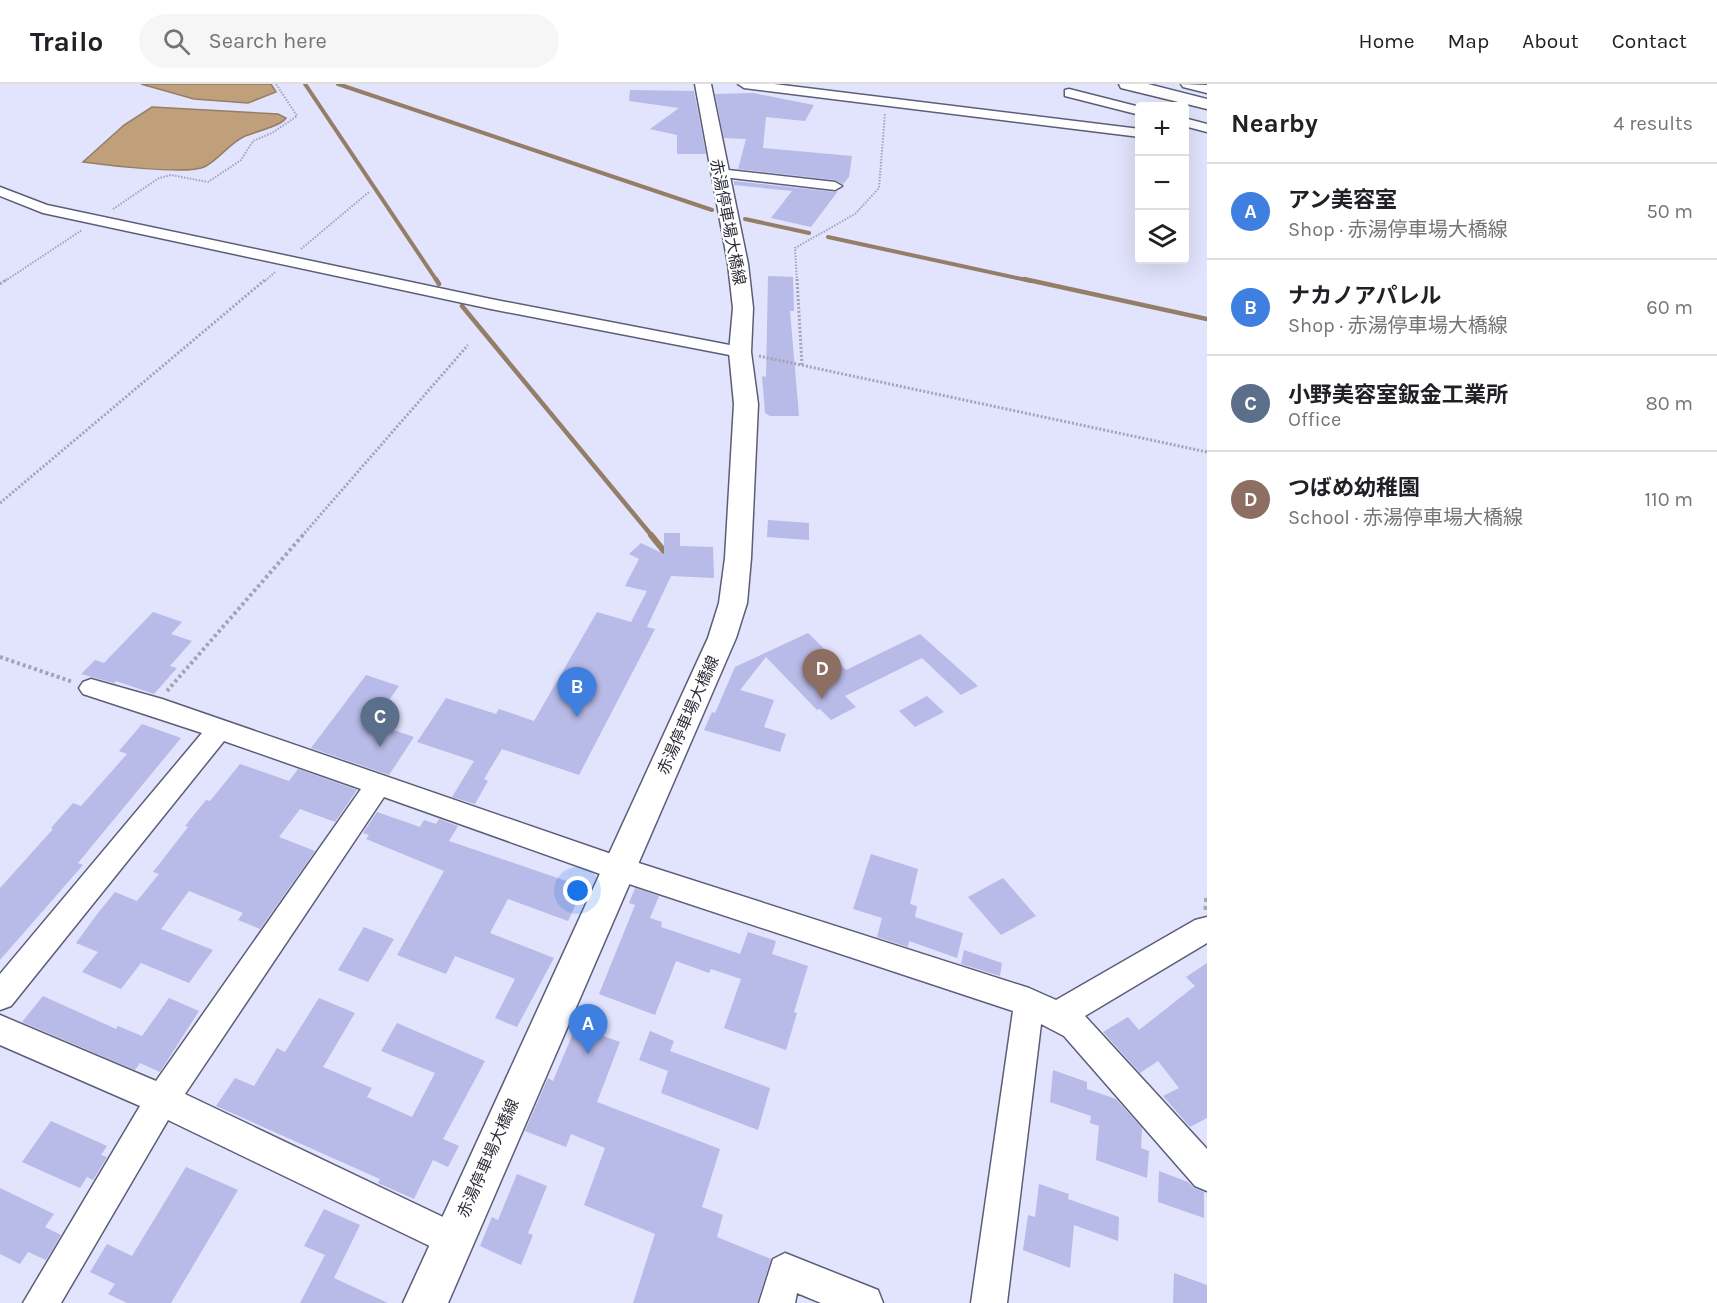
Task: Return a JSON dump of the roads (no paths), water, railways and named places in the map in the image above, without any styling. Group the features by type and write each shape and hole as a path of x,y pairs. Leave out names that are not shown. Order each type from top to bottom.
{"highway":[{"path":"1126,84 1207,104"}],"main road":[{"name":"赤湯停車場大橋線","path":"425,1303 722,638 733,603 738,558 746,404 740,351 743,308 703,84"}],"street":[{"path":"744,84 887,97 1135,132"},
{"path":"1187,84 1207,89"},
{"path":"1069,93 1135,110"},
{"path":"1189,123 1207,128"},
{"path":"719,173 835,186"},
{"path":"0,191 43,209 96,221 491,304 740,351"},
{"path":"91,688 153,706 620,869 1043,1009 1075,1026 1207,1174"},
{"path":"0,996 219,730"},
{"path":"41,1303 162,1100 378,785"},
{"path":"1043,1009 1205,929"},
{"path":"989,1303 1043,1009"},
{"path":"0,1030 162,1100 452,1239"},
{"path":"777,1303 785,1271 865,1303"}],"waterway":[{"path":"305,84 437,281"},
{"path":"338,84 712,210"},
{"path":"745,219 809,233"},
{"path":"828,237 1031,281"},
{"path":"436,279 439,284"},
{"path":"1024,279 1207,319"},
{"path":"462,306 652,536"},
{"path":"651,535 668,556"}],"place":[{"name":"つばめ幼稚園","path":"822,699"},
{"name":"ナカノアパレル","path":"577,717"},
{"name":"小野美容室鈑金工業所","path":"380,747"},
{"name":"アン美容室","path":"588,1054"}]}
